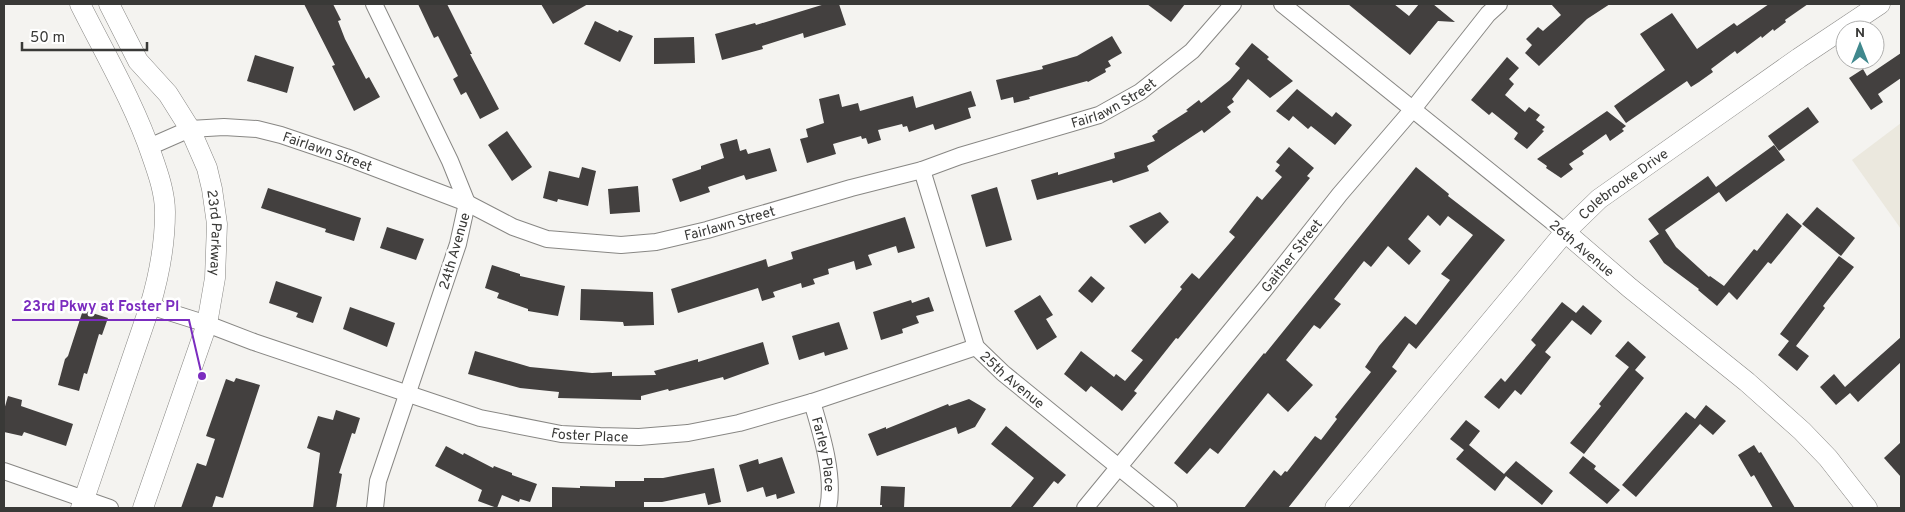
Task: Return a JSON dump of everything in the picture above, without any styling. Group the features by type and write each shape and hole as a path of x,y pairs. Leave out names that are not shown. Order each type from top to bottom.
{"street":[{"path":"80,4 138,118 158,174 165,210 163,246 157,282 83,504"},
{"name":"23rd Parkway","path":"109,4 138,61 168,94 190,129 207,168 217,224 215,278 207,324 143,508"},
{"name":"24th Avenue","path":"374,4 450,161 467,204 458,244 378,481 375,508"},
{"name":"Fairlawn Street","path":"190,129 224,127 257,129 281,135 346,157 467,204 513,227 547,239 622,245 656,242 707,230 851,188 922,170 960,156 1080,121 1117,106 1140,92 1192,50 1233,4"},
{"name":"26th Avenue","path":"1282,4 1565,232 1630,288 1747,382 1802,431 1828,458 1867,508"},
{"name":"Gaither Street","path":"1084,508 1265,289 1340,194 1413,109 1456,53 1499,4"},
{"name":"Colebrooke Drive","path":"1335,508 1565,232 1599,199 1799,58 1880,4"},
{"path":"149,147 190,129"},
{"name":"25th Avenue","path":"922,170 976,347 1004,373 1169,508"},
{"name":"Foster Place","path":"150,306 480,418 561,434 600,436 639,437 688,434 739,423 812,402 976,347"},
{"name":"Farley Place","path":"812,402 827,464 831,492 828,508"},
{"path":"4,471 83,504 110,508"}],"shaded area":[{"path":"1901,123 1901,229 1852,160"}],"building":[{"path":"304,4 333,4 341,20 338,21 345,39 366,79 369,77 380,97 354,111 332,66 335,65"},
{"path":"418,4 447,4 472,54 470,54 499,109 480,119 466,92 461,95 453,79 458,76 438,36 434,38"},
{"path":"541,4 588,4 553,24"},
{"path":"825,4 839,4 846,25 804,38 803,33 762,46 763,49 722,60 715,34 755,23 756,25"},
{"path":"1147,4 1185,4 1171,22"},
{"path":"1348,4 1394,4 1409,16 1419,4 1433,4 1455,22 1438,21 1410,55"},
{"path":"1551,4 1610,4 1587,19 1539,66 1525,53 1532,45 1526,39 1538,27 1543,31 1561,15"},
{"path":"1769,4 1808,4 1785,20 1786,22 1774,31 1773,29 1762,38 1761,36 1737,54 1735,51 1711,69 1713,72 1699,82 1691,87 1687,81 1626,123 1614,106 1665,70 1640,34 1672,13 1697,49 1734,23 1737,26"},
{"path":"595,21 618,32 619,30 633,36 620,62 584,44"},
{"path":"1112,36 1122,53 1108,61 1111,66 1105,69 1106,72 1088,82 1029,97 1030,99 1014,103 1013,97 1001,100 996,80 1043,69 1042,66 1077,56"},
{"path":"694,37 695,63 654,64 654,38"},
{"path":"1252,43 1269,57 1267,59 1293,81 1270,98 1248,79 1232,99 1234,102 1227,107 1231,112 1204,133 1202,130 1147,166 1149,171 1113,183 1112,180 1037,200 1031,180 1058,172 1058,175 1115,158 1114,153 1155,141 1152,136 1157,131 1188,111 1186,110 1199,100 1201,103 1230,80 1240,68 1235,64"},
{"path":"1901,53 1901,78 1878,94 1883,102 1871,110 1849,78 1861,70 1864,70 1867,76 1876,70 1885,70 1885,64"},
{"path":"255,55 294,67 287,93 247,81"},
{"path":"1507,57 1519,68 1509,79 1514,84 1505,95 1525,112 1529,107 1540,115 1536,120 1545,127 1542,130 1544,131 1527,149 1514,139 1518,133 1492,112 1489,115 1471,100"},
{"path":"1297,89 1332,117 1336,112 1352,125 1335,145 1311,126 1308,129 1293,116 1289,121 1276,111"},
{"path":"971,91 976,106 968,108 971,118 935,130 933,124 909,132 907,126 903,127 902,124 878,130 881,140 868,144 866,138 862,139 861,136 833,144 836,154 807,163 800,139 808,137 806,129 824,123 819,99 839,94 842,107 858,103 860,111 913,96 916,108"},
{"path":"1808,107 1819,122 1779,151 1768,136"},
{"path":"1607,111 1626,126 1622,129 1624,131 1610,141 1606,134 1582,151 1584,154 1569,164 1573,169 1561,178 1537,159"},
{"path":"507,131 532,167 512,181 488,145"},
{"path":"737,139 740,151 746,149 748,154 770,148 777,171 746,180 744,175 708,187 710,192 680,202 672,179 701,169 701,166 724,158 720,144"},
{"path":"1774,145 1785,160 1726,202 1719,192 1665,230 1676,247 1709,277 1724,286 1754,249 1757,251 1787,213 1802,226 1771,264 1768,262 1737,300 1729,292 1717,306 1699,289 1664,263 1649,241 1659,234 1648,219 1708,176 1716,187"},
{"path":"1289,147 1314,168 1307,176 1310,178 1178,339 1176,338 1134,391 1137,393 1122,411 1091,386 1086,392 1064,374 1081,351 1114,377 1116,374 1125,381 1143,360 1131,351 1182,289 1180,287 1192,273 1199,279 1235,237 1229,232 1257,196 1262,200 1282,177 1275,171 1280,165 1276,162"},
{"path":"582,167 596,171 588,206 558,199 557,202 543,198 549,171 579,178"},
{"path":"1416,167 1449,194 1448,196 1505,240 1416,349 1409,343 1392,367 1397,371 1288,508 1244,508 1274,470 1281,476 1285,471 1287,472 1315,436 1321,440 1337,419 1335,417 1371,372 1365,367 1379,346 1405,316 1416,325 1450,280 1441,274 1473,235 1448,216 1440,226 1428,215 1408,239 1421,251 1409,265 1388,246 1371,267 1364,261 1334,299 1341,304 1320,329 1314,325 1286,360 1313,385 1288,412 1268,393 1218,454 1210,448 1187,474 1174,463"},
{"path":"638,186 640,212 610,214 608,189"},
{"path":"997,187 1012,240 986,247 971,195"},
{"path":"268,188 361,218 354,241 325,232 326,229 261,208"},
{"path":"1817,207 1855,238 1841,256 1802,224"},
{"path":"1160,212 1169,222 1145,244 1129,226"},
{"path":"905,217 915,248 898,253 896,246 868,255 872,265 856,270 854,261 828,269 829,274 813,279 815,284 802,288 801,283 773,292 775,297 762,301 758,288 678,313 671,289 766,259 768,267 793,259 791,252"},
{"path":"387,227 424,239 416,260 380,248"},
{"path":"1839,256 1854,267 1823,306 1825,308 1796,346 1809,356 1797,371 1778,355 1789,341 1780,334"},
{"path":"492,265 520,274 520,276 565,286 558,316 528,311 528,309 497,298 499,293 485,288"},
{"path":"1091,276 1105,288 1092,303 1078,291"},
{"path":"276,281 322,297 313,323 296,317 298,313 269,303"},
{"path":"581,289 653,292 654,325 624,326 623,322 580,320"},
{"path":"1040,295 1053,315 1046,319 1057,337 1037,350 1014,311"},
{"path":"929,297 934,311 916,316 919,323 902,329 903,333 881,340 873,312 911,300 912,303"},
{"path":"1562,302 1576,313 1583,305 1602,321 1591,335 1572,320 1545,352 1551,357 1521,395 1515,390 1499,409 1484,397 1501,378 1505,382 1536,345 1531,340"},
{"path":"350,307 395,323 387,347 343,329"},
{"path":"83,310 108,318 102,335 99,334 87,374 84,373 79,391 58,385 65,359 68,356"},
{"path":"839,322 848,349 825,356 824,352 799,360 792,336"},
{"path":"1901,337 1901,362 1858,402 1850,393 1836,405 1820,387 1834,374 1845,387"},
{"path":"1628,341 1646,357 1635,370 1644,378 1584,454 1570,443 1601,406 1599,404 1629,367 1615,356"},
{"path":"763,342 769,364 724,380 723,377 641,396 641,400 558,398 559,392 520,388 468,374 475,351 530,367 592,373 612,372 612,376 656,375 654,371 698,359 698,362"},
{"path":"236,378 260,385 223,498 216,496 212,508 181,508 197,463 206,466 215,439 206,436 226,379 234,382"},
{"path":"8,396 22,400 21,406 73,424 66,446 24,432 22,436 4,432 4,410"},
{"path":"969,399 986,409 975,427 958,434 956,427 877,456 868,434 886,427 886,429 948,404 949,406"},
{"path":"1706,405 1726,421 1713,435 1700,424 1636,497 1622,485 1686,412 1695,419"},
{"path":"336,410 360,418 355,434 352,433 339,473 342,474 336,508 313,508 320,453 307,448 318,416 333,420"},
{"path":"1466,420 1480,431 1469,445 1504,474 1516,461 1553,491 1542,505 1506,476 1495,491 1456,459 1464,450 1450,439"},
{"path":"1006,426 1066,475 1058,484 1054,481 1032,508 1010,508 1034,478 991,444"},
{"path":"1901,442 1901,477 1884,458"},
{"path":"1754,445 1759,453 1761,452 1795,508 1773,508 1754,475 1751,477 1738,455"},
{"path":"446,446 493,468 494,466 537,484 530,502 520,499 519,502 502,495 497,508 478,501 482,490 435,466"},
{"path":"1583,456 1596,466 1594,469 1620,490 1607,504 1569,473"},
{"path":"782,457 795,493 777,499 776,494 766,497 763,487 747,492 739,465 758,459 759,464"},
{"path":"714,468 721,502 708,505 705,493 662,502 644,502 644,508 552,508 552,487 615,487 615,481 644,481 644,478 663,478"},
{"path":"881,486 905,487 904,508 882,508 882,505 880,505"}],"place":[{"name":"23rd Pkwy at Foster Pl","path":"202,376"}]}
